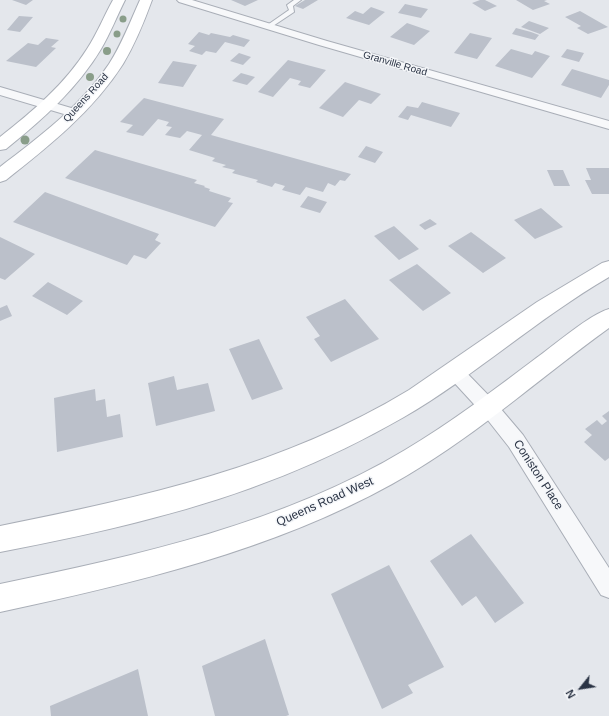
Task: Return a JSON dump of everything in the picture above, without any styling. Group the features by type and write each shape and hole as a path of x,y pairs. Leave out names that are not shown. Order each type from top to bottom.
{"street":[{"name":"Queens Road","path":"0,145 48,105 67,85 85,62 102,35 119,0"},
{"name":"Queens Road","path":"0,176 36,148 94,93 112,70 129,39 146,0"},
{"name":"Granville Road","path":"182,0 268,27 609,125"},
{"path":"0,91 74,113"},
{"path":"0,539 174,500 276,467 309,454 406,404 455,372 534,314 609,268"},
{"name":"Queens Road West","path":"0,598 96,577 194,552 264,528 332,501 383,476 429,449 489,408 554,357 609,317"},
{"name":"Coniston Place","path":"455,372 505,427 530,462 609,587"}],"lane":[{"path":"268,27 292,11 290,5 298,0"}],"building":[{"path":"12,0 33,0 26,5"},
{"path":"231,0 258,0 245,6"},
{"path":"305,0 318,0 303,9 295,6"},
{"path":"485,0 497,6 485,11 472,3"},
{"path":"516,0 547,0 544,1 550,4 533,10"},
{"path":"405,4 428,9 421,18 398,13"},
{"path":"371,7 385,12 369,25 346,18 355,11 363,14"},
{"path":"580,11 608,27 588,34 577,28 581,26 565,17"},
{"path":"19,16 33,17 20,32 7,30"},
{"path":"529,21 549,28 540,34 521,27"},
{"path":"407,23 430,31 414,45 390,37"},
{"path":"516,28 539,35 535,40 512,34"},
{"path":"199,32 209,35 211,33 230,37 233,35 250,40 244,47 225,42 216,53 206,51 202,55 189,51 195,46 188,44"},
{"path":"470,33 492,38 477,59 454,53"},
{"path":"46,38 59,40 51,47 56,48 36,67 6,61 28,43 38,45"},
{"path":"511,49 532,55 535,51 550,56 532,78 495,66"},
{"path":"567,49 584,53 579,62 561,57"},
{"path":"239,53 251,57 243,65 230,61"},
{"path":"288,60 326,70 310,88 298,85 301,81 290,78 273,97 258,92"},
{"path":"173,61 197,65 183,87 158,83"},
{"path":"572,69 609,80 609,85 601,98 561,85"},
{"path":"241,73 255,77 247,85 232,81"},
{"path":"345,82 381,94 371,104 359,100 343,117 319,108"},
{"path":"144,98 224,119 211,135 351,174 345,181 340,180 335,186 328,183 323,192 306,187 300,195 282,190 285,186 275,183 272,187 256,182 258,180 232,173 235,170 222,167 226,165 212,161 215,158 189,150 202,135 187,131 180,138 165,135 172,127 166,126 169,122 158,119 143,136 126,132 133,125 120,122"},
{"path":"422,102 460,113 451,127 411,115 408,120 398,117 407,106 418,108"},
{"path":"366,146 383,152 375,163 358,157"},
{"path":"95,150 197,180 194,183 205,186 204,187 210,189 209,191 231,198 228,202 233,203 215,227 65,178"},
{"path":"586,168 609,168 609,194 592,194 585,180 591,180"},
{"path":"547,170 563,170 570,186 554,186"},
{"path":"45,192 159,234 155,240 161,243 146,259 134,255 127,265 13,222"},
{"path":"308,196 327,202 320,213 300,207"},
{"path":"541,208 563,227 535,239 514,220"},
{"path":"430,219 437,224 425,230 419,225"},
{"path":"394,226 419,249 399,260 374,236"},
{"path":"471,232 506,258 483,273 448,246"},
{"path":"0,237 35,254 5,280 0,278"},
{"path":"417,264 451,293 423,311 389,280"},
{"path":"48,282 83,301 67,315 32,296"},
{"path":"345,299 379,339 331,362 314,339 320,336 306,317"},
{"path":"7,305 12,316 0,321 0,308"},
{"path":"259,339 283,389 252,400 229,349"},
{"path":"174,376 177,390 208,383 215,411 156,426 148,383"},
{"path":"95,389 96,401 105,399 107,417 120,414 123,437 57,452 54,398"},
{"path":"609,411 609,458 605,461 584,442 592,435 585,429 597,420 602,425 607,421 602,416"},
{"path":"471,534 524,603 495,623 476,596 462,606 430,561"},
{"path":"389,565 444,667 408,685 413,693 382,709 331,594"},
{"path":"265,639 289,715 215,716 202,666"},
{"path":"138,669 148,716 51,716 50,706"}]}
